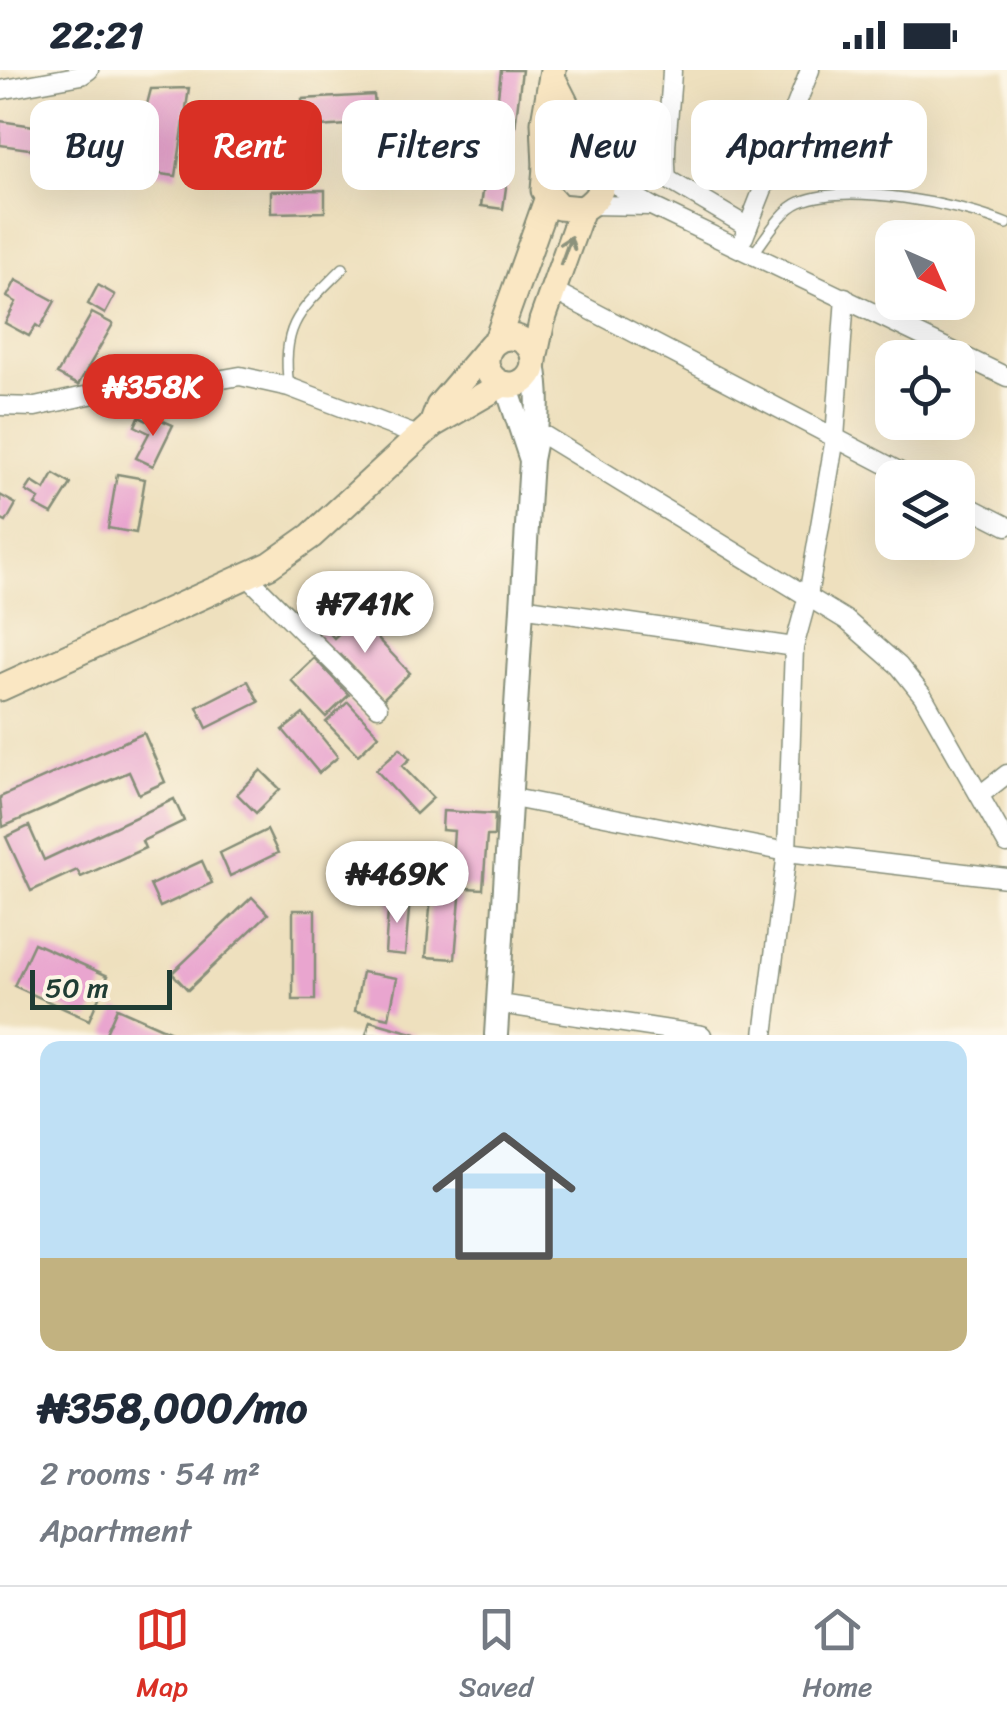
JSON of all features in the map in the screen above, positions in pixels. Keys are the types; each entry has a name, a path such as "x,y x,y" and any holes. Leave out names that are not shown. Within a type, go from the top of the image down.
{"main road":[{"path":"548,100 552,74"},
{"path":"552,74 565,100"},
{"path":"546,190 548,197 567,210 585,207 597,198 597,190"},
{"path":"504,385 492,378 486,368 486,356 548,197"},
{"path":"0,688 248,578 311,536 425,430 504,385 518,384 528,376 552,290 585,207"},
{"path":"425,430 439,406 494,343 513,337 521,339 528,344 534,362"}],"street":[{"path":"0,90 88,70"},
{"path":"672,70 666,179 748,227"},
{"path":"746,251 748,227 810,70"},
{"path":"630,190 652,206 1007,377"},
{"path":"585,207 652,206"},
{"path":"552,290 877,460"},
{"path":"764,1035 787,852 794,647 808,596 835,438 844,297"},
{"path":"496,1035 530,460 537,430 538,383 534,362"},
{"path":"0,406 35,407 94,394 110,385 200,383 228,376 290,387 425,430"},
{"path":"504,385 530,460"},
{"path":"537,430 846,620 899,666 923,696 1007,844"},
{"path":"975,510 1007,526"},
{"path":"248,578 378,706"},
{"path":"521,606 794,647"},
{"path":"980,795 1007,774"},
{"path":"513,798 787,852 1007,878"},
{"path":"500,1004 702,1035"}],"lane":[{"path":"746,251 802,201 847,195 914,197 1007,224"},
{"path":"290,387 285,357 289,333 303,308 343,268"}],"building":[{"path":"501,70 522,70 515,128 515,100 498,100"},
{"path":"189,88 187,100 179,100 176,176 159,174 159,100 148,100 151,89"},
{"path":"374,95 374,100 342,100 342,125 322,127 322,100 302,99"},
{"path":"0,121 30,125 30,149 0,145"},
{"path":"325,190 325,212 271,213 271,191"},
{"path":"483,190 506,190 503,209 481,206"},
{"path":"16,280 55,301 40,328 36,325 29,336 5,323 16,302 7,297"},
{"path":"98,285 115,295 105,314 88,304"},
{"path":"92,313 113,324 78,385 57,374"},
{"path":"139,417 154,424 157,418 173,425 153,466 136,458 149,433 135,426"},
{"path":"54,474 71,484 52,514 35,505 39,499 26,491 32,482 45,490"},
{"path":"117,474 145,479 136,533 108,528"},
{"path":"0,495 16,504 6,522 0,519"},
{"path":"357,617 410,673 383,699 341,655 335,661 313,638 324,627 334,638"},
{"path":"314,658 349,695 326,717 291,680"},
{"path":"248,681 259,702 207,728 197,707"},
{"path":"348,702 379,735 358,755 326,722"},
{"path":"303,714 338,757 319,773 283,730"},
{"path":"144,733 165,782 139,794 129,772 3,827 0,797"},
{"path":"400,748 410,759 402,766 433,798 416,814 376,770"},
{"path":"261,770 280,789 256,813 237,794"},
{"path":"174,799 184,821 142,841 145,848 81,877 77,870 31,891 6,837 29,826 44,860"},
{"path":"443,811 495,814 494,836 487,836 483,889 450,887 454,831 442,830"},
{"path":"267,830 278,853 230,876 220,853"},
{"path":"419,857 419,888 370,889 369,859"},
{"path":"202,861 212,883 160,907 150,885"},
{"path":"431,896 460,898 455,959 426,957"},
{"path":"252,897 268,914 188,990 172,973"},
{"path":"389,897 410,899 405,955 385,953"},
{"path":"293,910 315,910 315,1000 293,1000"},
{"path":"34,943 108,976 89,1020 14,986"},
{"path":"362,972 397,978 389,1018 355,1011"},
{"path":"117,1008 178,1035 110,1035 106,1033"},
{"path":"370,1021 416,1034 416,1035 366,1035"}]}
